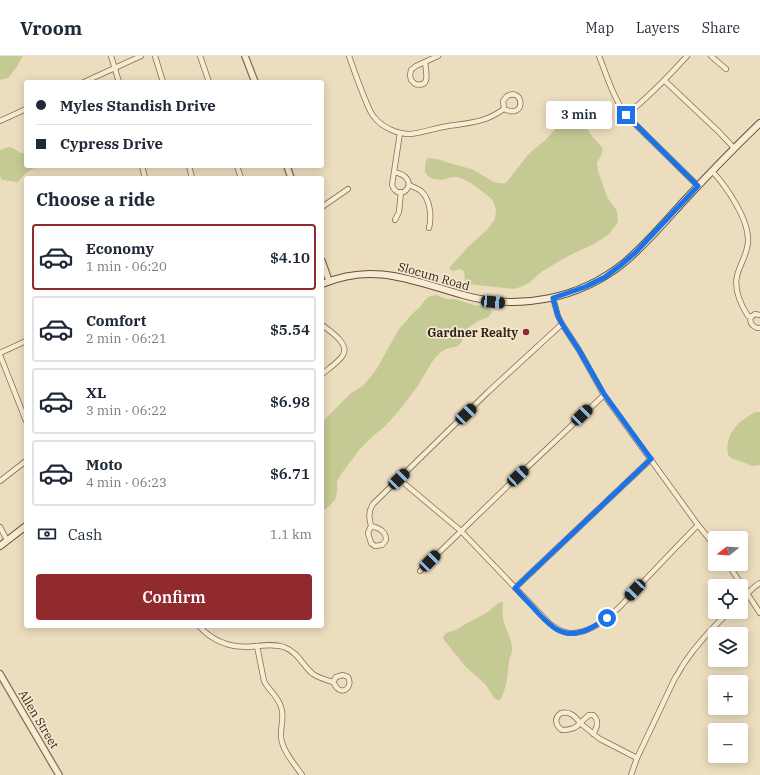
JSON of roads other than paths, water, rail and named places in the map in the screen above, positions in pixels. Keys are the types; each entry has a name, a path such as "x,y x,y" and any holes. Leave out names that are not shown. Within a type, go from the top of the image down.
{"main road":[{"name":"Slocum Road","path":"324,283 346,276 380,274 399,277 471,298 503,302 521,302 553,298 585,287 605,277 636,252 734,148 760,123"},
{"path":"0,546 24,527"}],"street":[{"path":"111,56 118,80"},
{"path":"88,80 141,56"},
{"path":"155,56 162,80"},
{"path":"200,56 208,80"},
{"path":"245,56 254,80"},
{"path":"349,56 369,110 374,118 389,129 400,133 418,133 484,120 504,109"},
{"path":"425,62 427,76 426,81 422,85 415,84 411,80 410,72 416,66 438,56"},
{"path":"599,56 614,93 626,115 698,186"},
{"path":"626,115 665,81 687,56"},
{"path":"711,56 726,70"},
{"path":"665,81 734,148"},
{"path":"0,121 24,110"},
{"path":"400,133 392,187 396,191 401,192 407,190 409,185"},
{"path":"712,171 734,202 746,225 748,245 737,276 737,286 743,309 748,316 751,317"},
{"path":"394,172 400,173 404,176 409,185 420,190 426,199 431,214 429,228"},
{"path":"324,206 348,189"},
{"path":"395,220 399,212 401,192"},
{"path":"324,267 329,281"},
{"path":"553,298 562,324 579,350 604,394 708,537"},
{"path":"751,317 754,314 760,315"},
{"path":"751,317 753,326 760,328"},
{"path":"371,526 381,530 384,534 386,540 382,545 375,546 371,543 368,533 371,526 369,516 370,510 373,504 488,392 562,324"},
{"path":"324,326 343,344 345,351 341,358 324,372"},
{"path":"24,342 0,354 24,416"},
{"path":"420,571 604,394"},
{"path":"515,588 651,459"},
{"path":"0,481 24,463"},
{"path":"399,479 461,531 549,623 557,630 564,632 571,633 588,630 607,618 698,525"},
{"path":"0,527 7,540"},
{"path":"760,583 752,588 748,594 760,613"},
{"path":"631,775 637,758 675,678 706,635 722,619"},
{"path":"201,628 210,636 228,645 240,647 271,645 284,647 298,656 315,675 333,682"},
{"path":"256,646 266,686 282,707 282,742 287,754 302,775"},
{"name":"Allen Street","path":"0,675 59,775"},
{"path":"593,734 598,723 593,715 589,715 580,723 578,726 569,730 562,730 558,726 556,719 563,712 575,716 580,723 593,734 637,758"}],"place":[{"name":"Gardner Realty","path":"526,332"}]}
